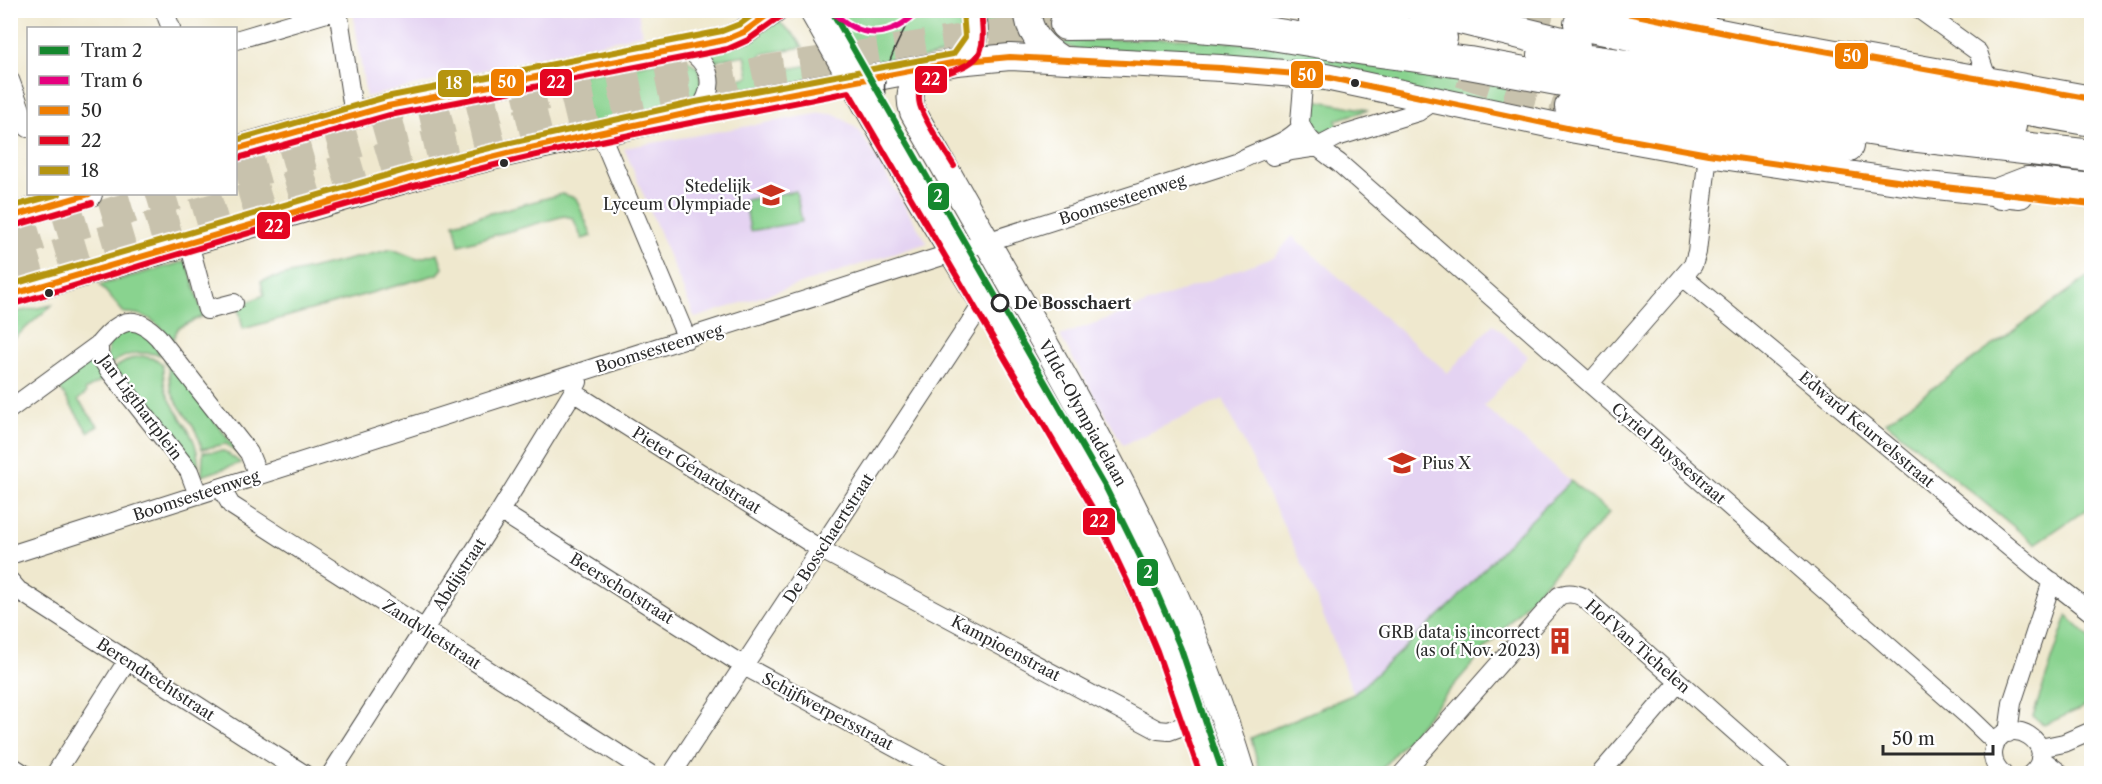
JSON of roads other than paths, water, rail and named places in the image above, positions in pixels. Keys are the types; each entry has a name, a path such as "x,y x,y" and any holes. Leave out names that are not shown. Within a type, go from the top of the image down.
{"highway":[{"path":"1228,10 1385,28 1562,59 1643,68 1733,85 2091,137"},
{"path":"1423,10 1562,42 1643,68"},
{"path":"1066,24 1165,23 1254,31 1469,63 1901,134 2091,156"},
{"path":"1580,24 1896,86 2091,120"},
{"path":"1571,107 1900,153 2091,172"},
{"path":"2001,193 2028,183 2091,189"}],"main road":[{"path":"237,149 388,106 724,40 744,32 775,10"},
{"name":"VIIde-Olympiadelaan","path":"812,10 952,253 1072,454 1110,525 1144,598 1194,722 1210,774"},
{"path":"957,62 969,52 973,44 975,35 972,10"},
{"path":"1028,10 1029,25 1037,39 1047,50 1061,59"},
{"path":"1610,10 1751,38 2091,99"},
{"path":"10,295 432,172 698,111 957,62 999,57 1304,74 1437,99 1576,130 1707,154 1881,179 2091,204"},
{"name":"VIIde-Olympiadelaan","path":"925,69 917,76 910,92 910,105 913,112 1102,444 1170,580 1203,662 1242,774"},
{"path":"10,217 56,199 82,195"}],"street":[{"path":"164,10 171,27"},
{"path":"237,40 338,10 354,116"},
{"path":"1920,10 1978,52 1988,81"},
{"path":"685,48 701,60 709,77 707,95 698,111"},
{"path":"1301,127 1304,74"},
{"path":"10,80 27,125"},
{"path":"1239,161 1249,162 1291,151 1318,147 1338,137 1418,112 1437,99"},
{"name":"Boomsesteenweg","path":"10,555 1239,161 1250,154 1288,140 1301,127"},
{"name":"Cyriel Buyssestraat","path":"1301,127 1318,147 1590,383 1999,744"},
{"path":"600,132 687,339"},
{"path":"1590,383 1693,265 1697,252 1707,154"},
{"path":"189,243 207,310 234,303"},
{"name":"Edward Keurvelsstraat","path":"1683,277 2091,613"},
{"name":"De Bosschaertstraat","path":"672,774 983,303"},
{"name":"Jan Ligthartplein","path":"198,495 189,471 99,355 99,344 119,326 130,321 140,322 150,328 170,351 249,453 258,475"},
{"path":"10,409 99,344"},
{"name":"Abdijstraat","path":"331,774 500,511 573,392 582,372"},
{"name":"Pieter Génardstraat","path":"573,392 820,549"},
{"name":"Zandvlietstraat","path":"221,488 231,505 650,774"},
{"name":"Beerschotstraat","path":"500,511 744,666"},
{"name":"Kampioenstraat","path":"820,549 1158,730 1169,731 1194,722"},
{"name":"Berendrechtstraat","path":"10,581 18,590 304,774"},
{"path":"1983,774 1999,744 2052,581"},
{"name":"Hof Van Tichelen","path":"1402,774 1564,593 1583,597 1784,774"},
{"path":"55,774 128,661"},
{"name":"Schijfwerpersstraat","path":"744,666 944,774"},
{"path":"1600,774 1679,682"},
{"path":"2002,774 1997,768 1999,744 2015,731 2026,733 2036,740 2037,760"},
{"path":"2037,760 2064,743 2091,731"},
{"path":"2037,760 2061,774"},
{"path":"10,765 24,774"}],"tunnel":[{"path":"1522,10 1580,24"},
{"path":"10,270 406,152 577,111 767,71 1066,24"},
{"path":"237,176 398,130 572,88 699,63"},
{"path":"1461,71 1571,107"},
{"path":"10,244 173,195"}],"tram line":[{"name":"2","path":"831,10 1106,488 1151,579 1181,649 1223,774"},
{"name":"6","path":"831,10 853,27 875,32 898,27 919,10"},
{"path":"890,113 884,87 886,73 895,47 914,10"}],"place":[{"name":"Stedelijk Lyceum Olympiade","path":"771,195"},
{"name":"De Bosschaert","path":"1000,303"},
{"name":"Pius X","path":"1402,463"},
{"name":"GRB data is incorrect (as of Nov. 2023)","path":"1560,641"}]}
